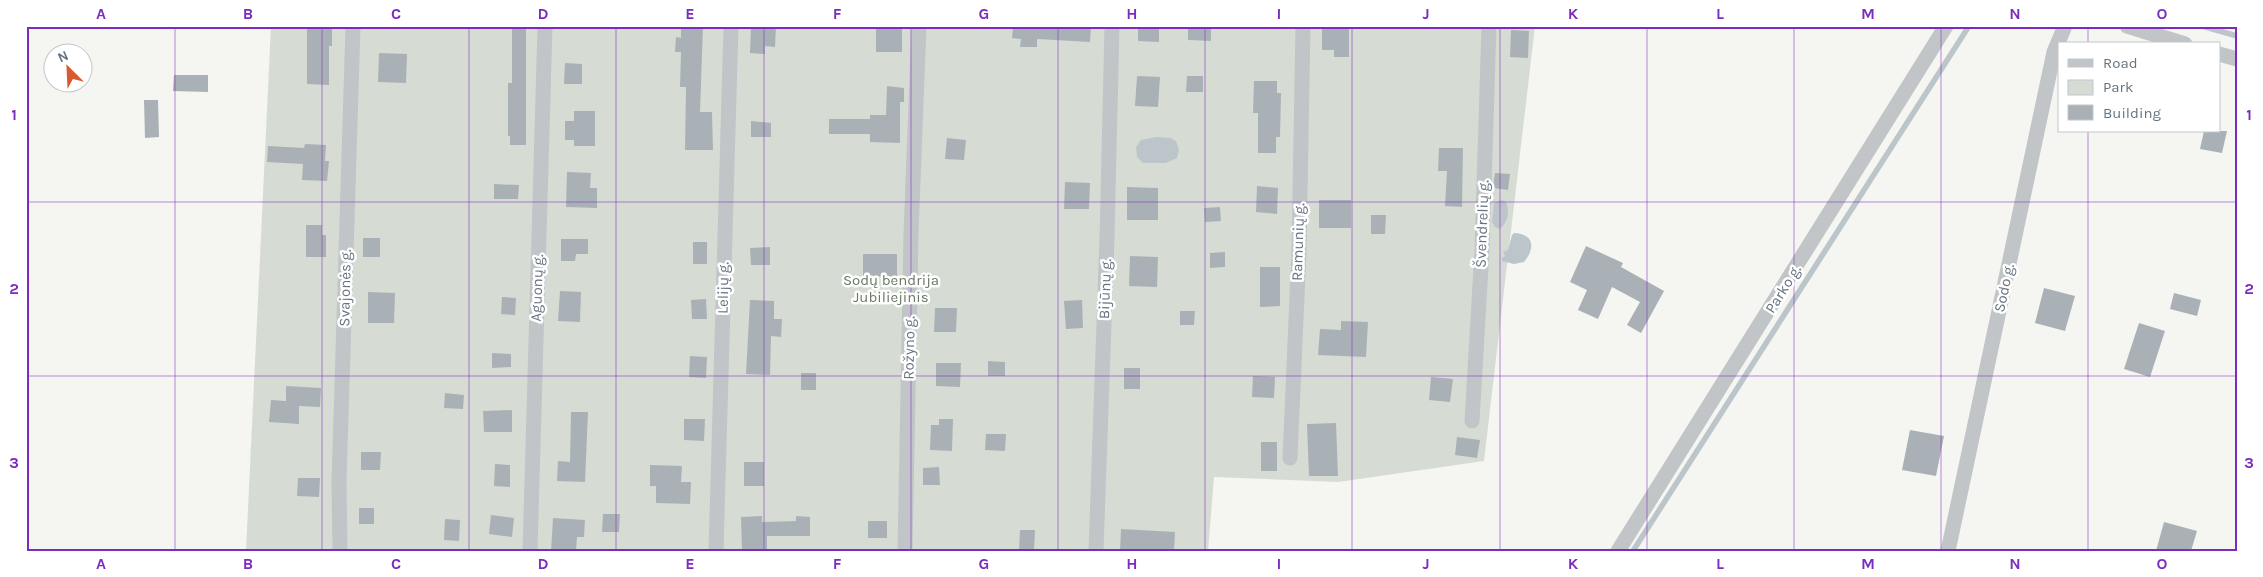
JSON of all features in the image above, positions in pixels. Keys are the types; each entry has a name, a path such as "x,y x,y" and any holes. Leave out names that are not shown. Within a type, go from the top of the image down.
{"street":[{"name":"Svajonės g.","path":"340,551 339,482 353,26"},
{"name":"Aguonų g.","path":"530,551 545,26"},
{"name":"Lelijų g.","path":"716,551 731,26"},
{"name":"Rožyno g.","path":"905,551 911,234 919,26"},
{"name":"Bijūnų g.","path":"1096,551 1107,248 1112,26"},
{"name":"Ramunių g.","path":"1290,458 1299,250 1303,26"},
{"name":"Švendrelių g.","path":"1472,421 1482,250 1490,26"},
{"name":"Parko g.","path":"1618,551 1946,26"},
{"name":"Sodo g.","path":"2058,42 2065,26"},
{"path":"2127,26 2179,42"},
{"name":"Sodo g.","path":"1948,551 2054,52 2058,43"},
{"path":"2220,54 2237,59"}],"green space":[{"name":"Sodų bendrija Jubiliejinis","path":"271,26 1535,26 1484,461 1338,482 1214,477 1208,551 246,551"}],"shaded area":[{"path":"1156,137 1170,138 1176,141 1179,150 1177,158 1166,163 1143,163 1137,157 1136,147 1141,140"},
{"path":"1502,200 1506,202 1508,213 1505,223 1500,229 1495,227 1492,222 1494,203"},
{"path":"1514,233 1526,236 1531,243 1531,247 1528,257 1524,262 1514,264 1502,261 1502,258 1505,256 1503,252 1508,250"}],"building":[{"path":"307,26 332,26 332,46 329,46 329,85 307,84"},
{"path":"512,26 526,26 526,145 510,145 510,136 508,136 508,83 512,83"},
{"path":"681,26 703,26 700,112 712,112 713,150 685,150 686,87 680,87 681,52 675,52 676,37 681,38"},
{"path":"751,26 776,26 775,47 765,46 765,54 750,53"},
{"path":"876,26 902,27 902,52 876,52"},
{"path":"1013,26 1091,26 1090,42 1037,39 1037,47 1020,47 1021,39 1012,38"},
{"path":"1138,26 1159,26 1159,42 1138,41"},
{"path":"1188,26 1211,27 1211,41 1188,40"},
{"path":"1322,26 1349,26 1349,57 1334,57 1334,50 1322,50"},
{"path":"1511,30 1529,31 1528,58 1510,57"},
{"path":"379,53 407,54 406,83 378,82"},
{"path":"565,63 582,64 582,84 564,84"},
{"path":"174,75 208,75 208,92 173,91"},
{"path":"1137,76 1160,77 1158,107 1135,106"},
{"path":"1187,76 1203,76 1203,92 1186,92"},
{"path":"1254,81 1277,81 1277,93 1281,93 1280,137 1276,137 1276,153 1258,153 1258,113 1253,113"},
{"path":"887,86 904,88 904,102 900,102 900,143 870,142 870,134 829,134 829,119 870,119 870,115 886,115"},
{"path":"144,100 158,100 159,137 145,138"},
{"path":"574,111 595,111 595,146 574,146 574,140 565,140 565,121 574,121"},
{"path":"751,121 771,123 771,137 751,137"},
{"path":"2227,131 2222,153 2200,149 2204,132"},
{"path":"947,138 966,140 964,160 945,159"},
{"path":"305,144 326,145 325,161 329,161 327,181 302,180 303,164 267,162 268,146 304,148"},
{"path":"1439,148 1463,148 1462,207 1445,206 1447,171 1438,171"},
{"path":"567,172 591,173 590,188 597,188 597,208 566,207"},
{"path":"1495,173 1510,174 1508,190 1493,188"},
{"path":"1065,182 1090,183 1089,209 1064,209"},
{"path":"494,184 519,185 518,199 494,199"},
{"path":"1257,186 1278,188 1277,214 1256,212"},
{"path":"1127,187 1158,188 1158,220 1127,220"},
{"path":"1319,200 1351,200 1351,228 1319,228"},
{"path":"1220,207 1221,221 1205,222 1204,208"},
{"path":"1371,215 1386,215 1385,234 1371,234"},
{"path":"306,225 322,225 322,235 326,235 326,257 306,257"},
{"path":"363,238 380,238 380,257 363,257"},
{"path":"561,239 588,239 588,254 576,254 575,261 561,261"},
{"path":"693,242 707,242 707,264 693,264"},
{"path":"1586,246 1623,263 1621,267 1664,291 1641,333 1627,325 1640,302 1612,287 1598,319 1578,310 1587,290 1570,282"},
{"path":"770,247 770,265 751,265 750,248"},
{"path":"1225,252 1225,267 1210,268 1210,253"},
{"path":"863,254 897,254 897,277 863,276"},
{"path":"1130,256 1158,257 1157,287 1129,286"},
{"path":"1260,267 1280,267 1280,306 1260,307"},
{"path":"2044,288 2075,296 2065,331 2035,323"},
{"path":"560,291 581,292 580,322 558,321"},
{"path":"368,292 395,293 394,323 368,323"},
{"path":"2174,293 2201,300 2197,316 2170,309"},
{"path":"502,297 516,298 515,315 501,314"},
{"path":"706,299 707,319 692,319 691,300"},
{"path":"750,300 774,301 774,319 782,319 781,337 771,336 770,375 746,374"},
{"path":"1082,300 1083,328 1066,329 1064,301"},
{"path":"935,308 957,308 956,332 934,332"},
{"path":"1180,311 1195,311 1194,325 1180,325"},
{"path":"1341,321 1368,322 1366,357 1318,355 1320,329 1341,330"},
{"path":"2139,323 2165,331 2150,377 2124,369"},
{"path":"492,353 511,354 511,367 492,368"},
{"path":"690,356 707,357 706,378 689,377"},
{"path":"988,361 1005,362 1005,376 988,376"},
{"path":"936,363 961,363 960,387 936,386"},
{"path":"1124,368 1140,368 1140,389 1124,389"},
{"path":"801,373 816,373 816,390 801,390"},
{"path":"1253,376 1275,377 1274,398 1252,397"},
{"path":"1431,377 1453,379 1450,402 1429,400"},
{"path":"286,386 321,388 320,407 299,406 299,424 269,422 271,400 286,401"},
{"path":"445,393 464,395 463,409 444,408"},
{"path":"512,410 512,432 484,432 483,411"},
{"path":"571,412 588,412 585,482 557,481 558,461 570,462"},
{"path":"684,419 705,419 704,441 684,440"},
{"path":"939,419 953,419 952,451 930,450 931,425 939,425"},
{"path":"1336,423 1338,476 1309,476 1307,424"},
{"path":"1910,430 1944,436 1936,476 1902,470"},
{"path":"986,434 1006,434 1005,451 985,450"},
{"path":"1457,437 1480,440 1477,458 1455,455"},
{"path":"1261,442 1277,442 1277,471 1261,471"},
{"path":"361,452 381,452 380,470 361,470"},
{"path":"744,462 764,462 764,486 744,486"},
{"path":"495,464 510,465 510,487 494,486"},
{"path":"650,465 682,466 681,482 691,482 690,504 656,503 656,486 650,486"},
{"path":"939,467 940,485 923,485 923,468"},
{"path":"298,478 320,478 319,497 297,496"},
{"path":"359,508 374,508 374,524 359,524"},
{"path":"603,514 620,514 619,532 602,532"},
{"path":"491,515 514,518 512,537 489,534"},
{"path":"762,516 762,522 796,521 796,516 810,517 810,536 767,536 767,549 742,550 741,517"},
{"path":"553,518 585,520 584,537 577,537 576,551 551,551"},
{"path":"445,519 460,520 459,541 444,540"},
{"path":"868,521 887,521 887,538 868,538"},
{"path":"2164,522 2197,531 2191,551 2156,551"},
{"path":"1121,529 1175,532 1174,551 1120,551"},
{"path":"1020,530 1035,530 1034,551 1019,551"}],"waterway":[{"path":"1633,551 1969,26"},
{"path":"2202,26 2237,36"}]}
